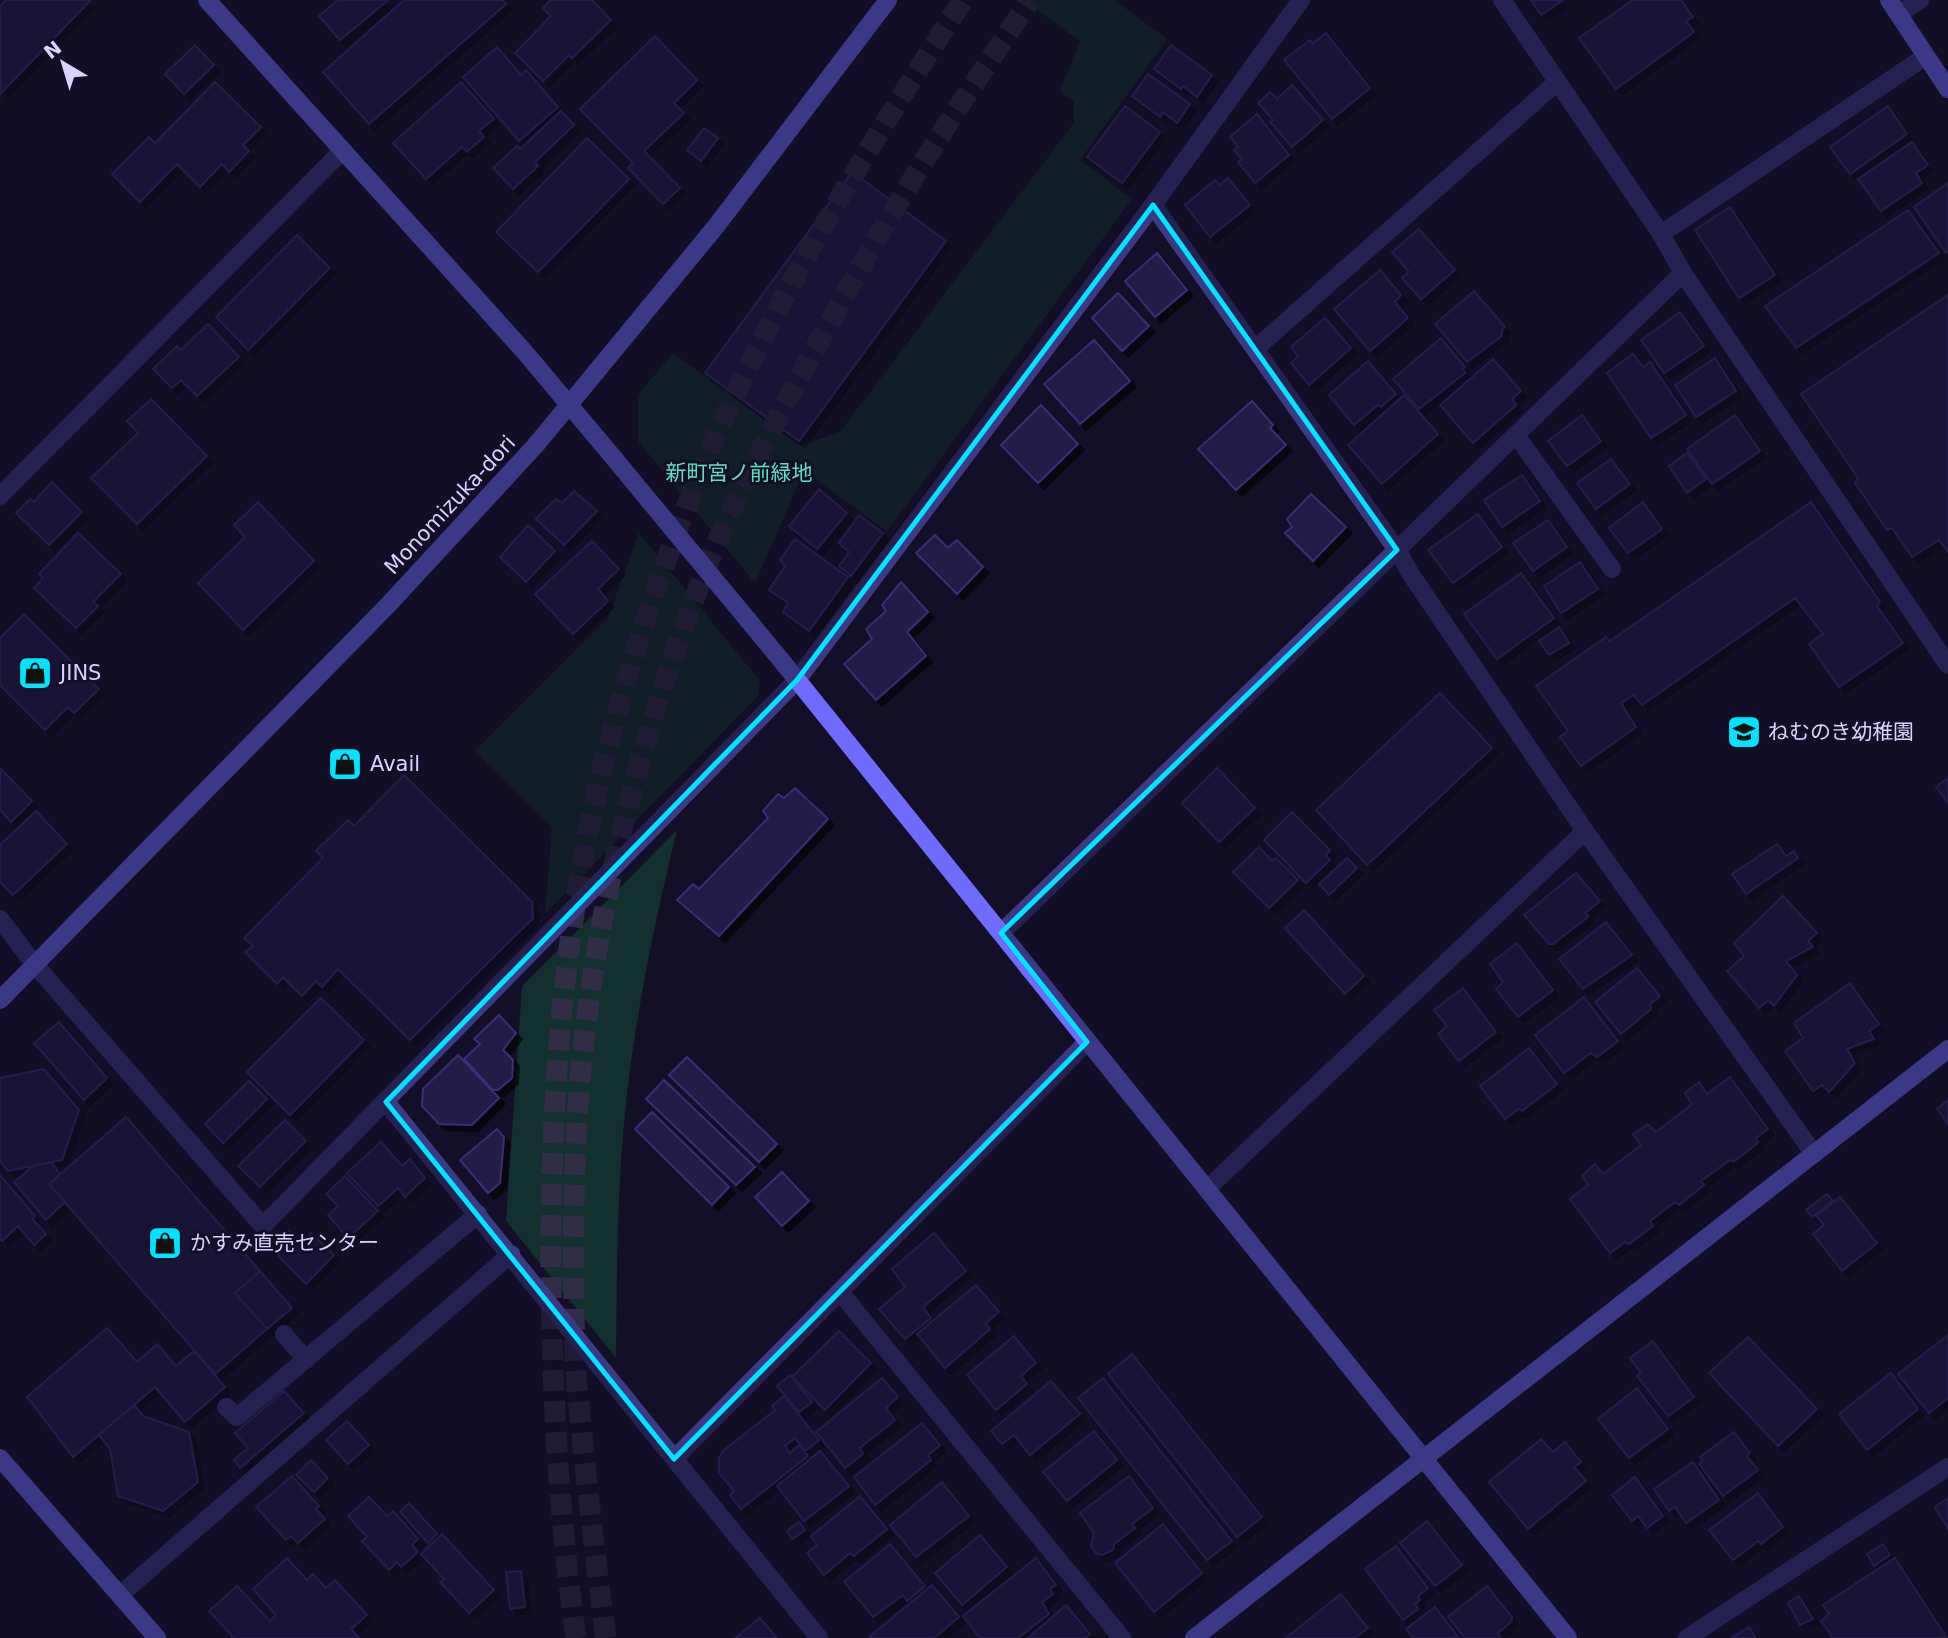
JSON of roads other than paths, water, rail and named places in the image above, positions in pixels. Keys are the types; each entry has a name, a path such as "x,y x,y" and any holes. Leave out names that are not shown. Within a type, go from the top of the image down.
{"street":[{"path":"207,0 570,405 797,680 1568,1638"},
{"name":"Monomizuka-dori","path":"0,1000 389,604 535,446 717,225 888,0"},
{"path":"0,919 35,965 263,1226 797,680 826,645 1153,205 1301,0"},
{"path":"1502,0 1948,665"},
{"path":"1920,0 1894,7 1948,89"},
{"path":"1661,234 1926,56"},
{"path":"1255,349 1557,82"},
{"path":"0,496 343,150"},
{"path":"1153,205 1397,550 1585,831 1814,1154"},
{"path":"1001,933 1683,273"},
{"path":"1517,435 1612,569"},
{"path":"1207,1189 1585,831"},
{"path":"674,1459 1087,1042"},
{"path":"1194,1638 1948,1049"},
{"path":"386,1102 819,1638"},
{"path":"226,1407 237,1417 478,1214"},
{"path":"120,1595 511,1254"},
{"path":"840,1292 1122,1638"},
{"path":"284,1334 306,1360"},
{"path":"0,1458 157,1638"},
{"path":"1687,1638 1948,1468"}],"tunnel":[{"path":"576,1638 565,1548 555,1411 551,1275 552,1157 559,1040 572,924 601,773 631,666 666,561 707,457 738,389 771,322 844,191 963,0"},
{"path":"606,1638 576,1370 574,1180 579,1090 589,1001 598,943 622,830 671,663 712,554 746,479 810,358 891,215 1030,0"}],"place":[{"name":"JINS","path":"35,673"},
{"name":"ねむのき幼稚園","path":"1744,732"},
{"name":"Avail","path":"345,764"},
{"name":"かすみ直売センター","path":"165,1243"}],"park label":[{"name":"新町宮ノ前緑地","path":"739,473"}]}
